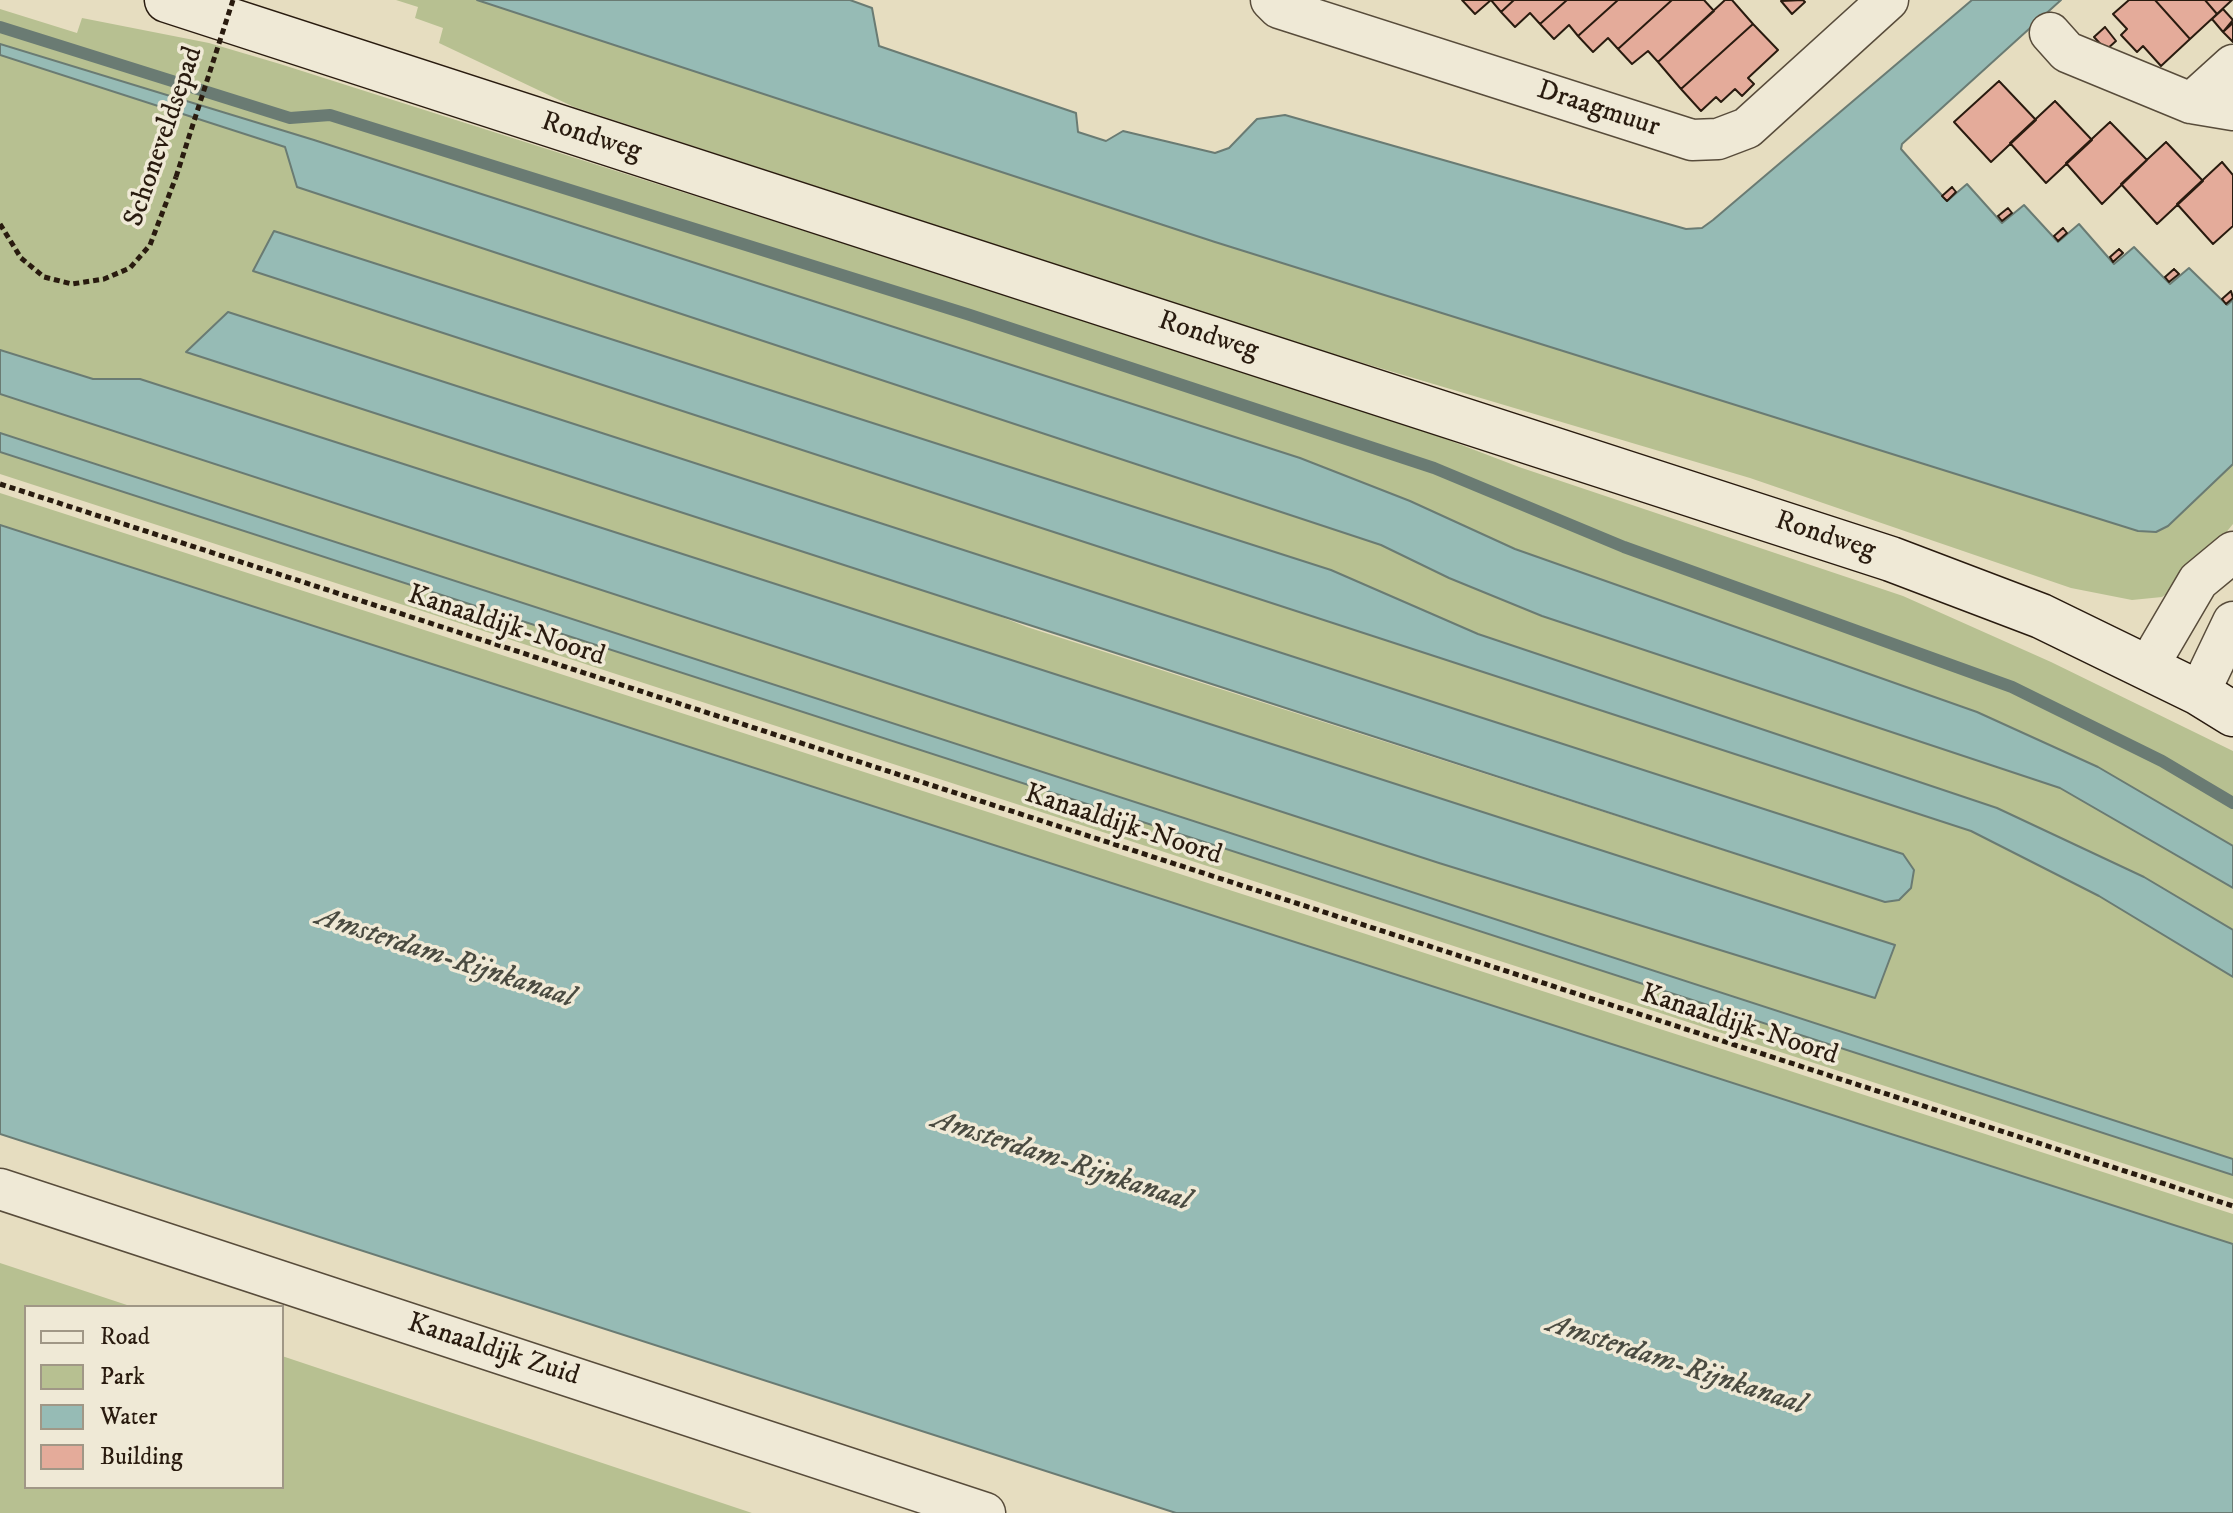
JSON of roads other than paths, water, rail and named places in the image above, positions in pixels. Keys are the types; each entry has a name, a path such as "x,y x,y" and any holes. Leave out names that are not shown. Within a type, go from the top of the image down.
{"main road":[{"name":"Rondweg","path":"167,0 1891,559 2041,616 2216,703"}],"street":[{"name":"Draagmuur","path":"1271,0 1279,8 1692,140 1718,139 1747,128 1888,0"},
{"path":"2050,33 2067,52 2191,103 2233,110"},
{"path":"2191,103 2233,65"},
{"path":"2147,668 2198,581 2233,552"},
{"path":"2216,703 2233,622"},
{"name":"Kanaaldijk Zuid","path":"0,1189 985,1513"}],"water":[{"path":"477,0 850,0 872,8 879,46 1076,113 1078,132 1106,141 1123,131 1215,153 1229,148 1257,119 1285,115 1686,229 1702,228 1713,220 1972,0 2061,0 1902,144 1901,149 1947,201 1967,184 2002,223 2024,205 2058,242 2079,224 2114,264 2134,247 2170,284 2189,268 2227,305 2233,300 2233,464 2168,526 2156,532 2138,531 1215,242"},
{"path":"0,44 314,140 1300,458 1410,501 1515,549 1977,712 2098,767 2233,846 2233,888 2060,788 1542,616 1449,578 1381,545 297,187 285,147 0,55"},
{"path":"274,231 1331,570 1478,634 1997,808 2144,877 2233,930 2233,977 2099,896 1971,831 253,271"},
{"path":"228,312 1903,854 1914,870 1911,888 1899,900 1885,902 186,352"},
{"path":"0,350 93,379 140,379 1895,945 1875,998 1439,863 0,394"},
{"path":"0,433 2233,1159 2233,1175 0,452"},
{"name":"Amsterdam-Rijnkanaal","path":"0,525 2233,1244 2233,1513 1176,1513 0,1134"}],"waterway":[{"path":"0,27 290,118 330,115 970,315 1434,468 1624,547 2012,687 2162,761 2233,803"}]}
